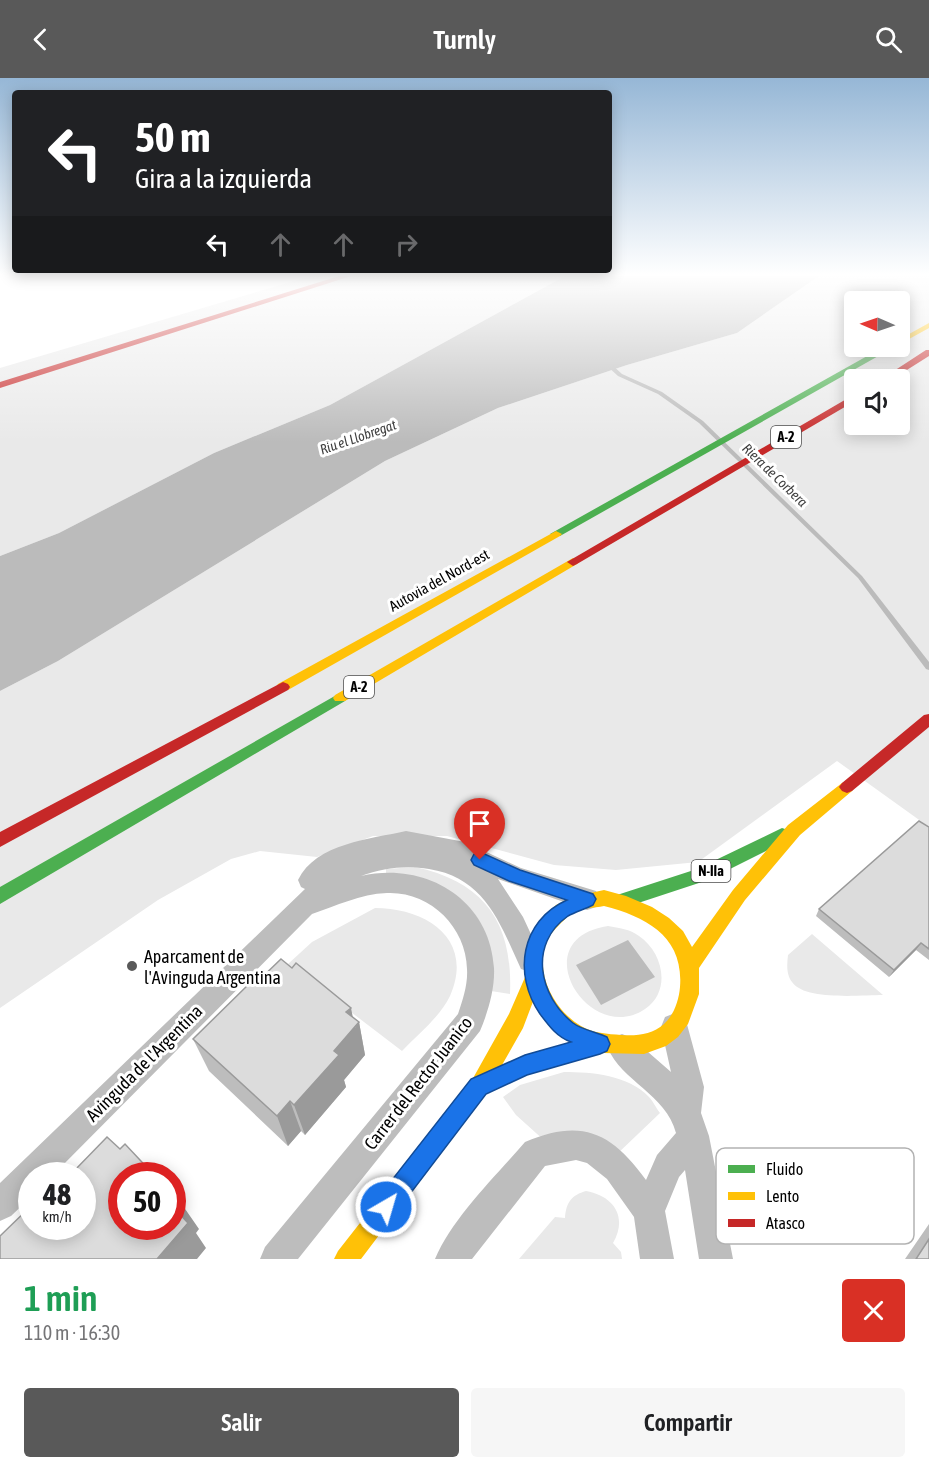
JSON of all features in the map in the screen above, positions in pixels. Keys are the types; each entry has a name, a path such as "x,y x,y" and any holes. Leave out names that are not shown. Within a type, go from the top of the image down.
{"main road":[{"path":"0,376 145,331"},
{"path":"0,386 174,331"},
{"path":"902,369 929,352"},
{"name":"Autovia del Nord-est","path":"0,840 162,754 873,357"},
{"name":"A-2","path":"0,896 844,403"},
{"name":"N-IIa","path":"691,964 739,895 794,830 929,719"},
{"name":"N-IIa","path":"533,972 535,946 551,919 561,911 587,899 623,900 702,875 794,830"},
{"name":"N-IIa","path":"623,900 652,915 670,929 685,949 691,964"},
{"path":"479,1087 525,1065 610,1045 650,1043 675,1027 685,1007 691,987 691,964"},
{"path":"533,972 538,995 555,1019 568,1031 610,1045"},
{"path":"346,1259 479,1087 516,1021 533,972"}],"street":[{"path":"312,901 307,883 331,862 354,852 406,841 433,844 465,852 515,876 587,899"},
{"name":"Avinguda de l'Argentina","path":"0,1205 312,901 334,876 358,865 382,858 405,855 439,860 473,872 495,895 518,930 533,972"},
{"name":"Carrer del Rector Juanico","path":"277,1259 470,1021 480,986 480,962 471,933 459,911 440,896 418,884 389,882 362,886 312,901"},
{"path":"675,1027 689,1087 690,1125 716,1259"},
{"path":"610,1045 663,1085 690,1125"},
{"path":"649,1210 668,1166 690,1125"},
{"path":"452,1259 468,1235 536,1153 576,1145 595,1150 618,1168 649,1210 657,1259"}],"shaded area":[{"path":"125,331 465,331 330,405 214,453 59,533 0,556 0,368"},
{"path":"740,331 844,331 844,357 910,357 910,331 929,331 929,827 837,761 698,862 616,870 554,865 447,836 373,836 317,857 260,851 231,859 158,900 0,1008 0,691 58,661 385,461 498,408 627,365"},
{"path":"415,867 460,883 477,895 490,910 500,927 506,946 510,969 510,994 491,991 492,966 489,943 481,923 468,906 453,893 433,883 411,876 386,873 386,869"},
{"path":"375,908 394,909 428,921 451,943 456,958 456,976 446,1004 402,1051 288,964 312,942"},
{"path":"608,926 624,929 639,936 654,952 661,972 659,992 653,1001 645,1009 624,1017 604,1014 586,1003 573,987 567,968 570,950 583,935"},
{"path":"812,934 883,995 834,996 809,992 792,982 787,965 788,955"},
{"path":"564,1072 598,1074 620,1079 649,1097 660,1113 615,1156 546,1142 516,1115 503,1097 520,1085"},
{"path":"586,1191 604,1198 616,1209 619,1225 613,1243 621,1252 622,1259 519,1259 555,1217 565,1218 568,1203 573,1197"}],"water":[{"name":"Riu el Llobregat","path":"465,331 740,331 627,365 498,408 385,461 58,661 0,691 0,556 59,533 214,453 330,405"},
{"path":"628,940 655,977 601,1005 576,965"}],"building":[{"path":"919,821 929,827 929,949 921,943 894,970 819,909"},
{"path":"281,959 292,968 296,963 351,1008 346,1012 359,1022 334,1051 339,1055 294,1105 290,1101 277,1116 193,1039 252,981 255,984"},
{"path":"107,1137 120,1149 125,1144 142,1162 108,1162 108,1240 173,1240 157,1259 0,1259 0,1236 18,1219 18,1240 96,1240 96,1162 83,1162"},
{"path":"929,1239 929,1259 916,1259"}],"waterway":[{"name":"Riera de Corbera","path":"608,364 620,375 660,393 701,422 860,577 929,667"}],"traffic: fast":[{"path":"556,534 872,357"},
{"path":"0,896 340,698"},
{"path":"623,900 702,875 782,835"}],"traffic: slow":[{"path":"910,336 919,331"},
{"path":"283,687 556,534"},
{"path":"340,698 573,562"},
{"path":"691,964 739,895 794,830 847,787"},
{"path":"604,898 646,912 663,923 677,937 686,954 690,973 689,994 681,1017 671,1030 651,1042 620,1045 596,1041 574,1033 556,1017 546,1004 539,989 534,959 536,944 543,930 568,906 604,898"},
{"path":"346,1259 479,1087 516,1021 533,980"},
{"path":"479,1087 525,1065 600,1044"}],"traffic: jam":[{"path":"0,385 172,331"},
{"path":"902,369 929,352"},
{"path":"573,562 844,403"},
{"path":"0,840 283,687"},
{"path":"847,787 929,719"}],"place":[{"name":"Aparcament de l'Avinguda Argentina","path":"132,966"}],"route":[{"path":"386,1207 479,1087 525,1065 600,1044 568,1031 555,1019 538,995 533,980 532,965 535,946 544,929 561,911 587,899 539,885 480,860"}]}
